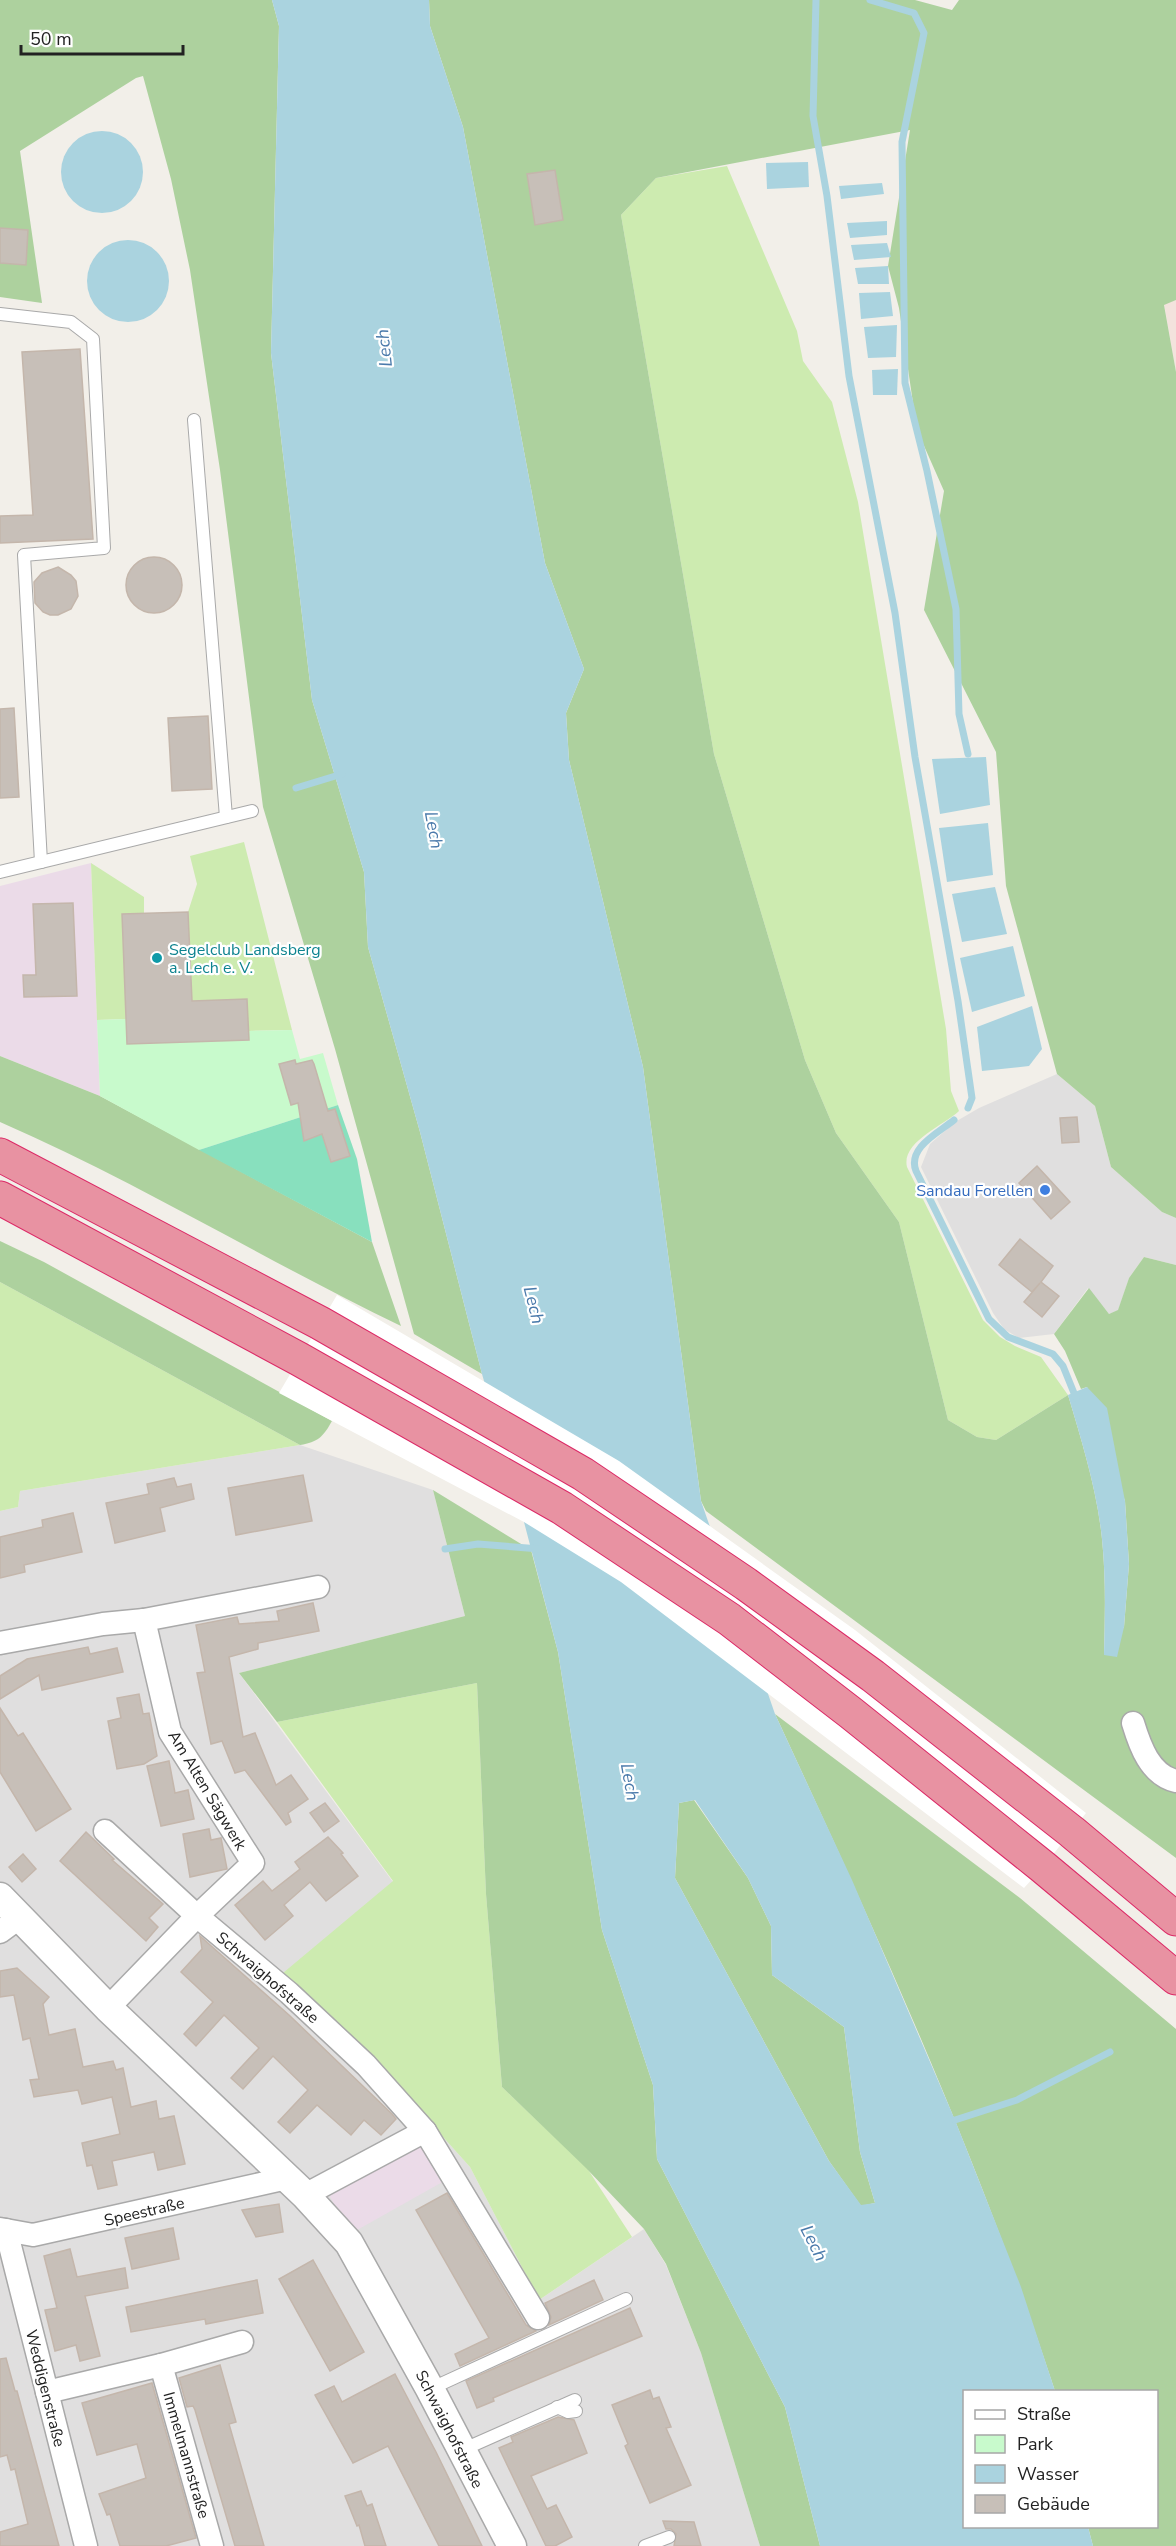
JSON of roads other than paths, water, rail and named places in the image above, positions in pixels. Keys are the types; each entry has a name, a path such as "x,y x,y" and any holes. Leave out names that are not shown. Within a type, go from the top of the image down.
{"highway":[{"path":"0,1155 320,1323 583,1474 746,1584 873,1676 1072,1832 1176,1919"},
{"path":"0,1198 299,1359 562,1508 729,1619 851,1713 1176,1978"}],"street":[{"path":"0,1643 103,1624 144,1620 318,1587"},
{"name":"Am Alten Sägwerk","path":"108,2008 197,1916 253,1863 170,1732 144,1620"},
{"path":"1133,1723 1140,1746 1152,1766 1167,1779 1176,1781"},
{"name":"Schwaighofstraße","path":"105,1831 197,1916 289,1993 357,2057 425,2131 538,2318"},
{"name":"Schwaighofstraße","path":"0,1897 10,1925 108,2008 296,2187 349,2243 430,2389 512,2546"},
{"path":"296,2187 425,2131"},
{"name":"Speestraße","path":"3,2230 33,2235 296,2187"},
{"name":"Weddigenstraße","path":"3,2230 87,2546"},
{"path":"47,2392 161,2365 242,2342"},
{"name":"Immelmannstraße","path":"161,2365 212,2546"}],"lane":[{"path":"0,314 71,322 93,339 104,548 24,555 41,862"},
{"path":"194,420 226,817"},
{"path":"0,872 252,811"},
{"path":"430,2389 626,2298"},
{"path":"461,2450 557,2407 576,2405"},
{"path":"645,2546 669,2537"}],"water":[{"name":"Lech","path":"272,0 429,0 430,26 463,127 545,563 584,669 566,713 569,760 643,1067 701,1501 775,1714 852,1880 955,2120 1021,2287 1055,2390 963,2390 963,2528 1088,2528 1093,2546 820,2546 785,2407 657,2159 653,2085 602,1930 558,1652 482,1374 420,1132 368,947 364,872 312,700 271,353 279,26","holes":["695,1800 748,1878 771,1926 772,1975 844,2027 860,2152 875,2203 861,2205 829,2161 675,1878 679,1803"]},
{"path":"102,131 118,134 131,143 140,156 143,172 140,188 131,201 118,210 102,213 86,210 73,201 64,188 61,172 64,156 73,143 86,134"},
{"path":"808,162 809,187 767,189 766,163"},
{"path":"882,183 884,194 841,199 839,186"},
{"path":"887,221 887,235 850,238 847,223"},
{"path":"128,240 144,243 157,252 166,265 169,281 166,297 157,310 144,319 128,322 112,319 99,310 90,297 87,281 90,265 99,252 112,243"},
{"path":"887,243 891,257 854,260 851,245"},
{"path":"888,266 889,284 858,284 855,268"},
{"path":"890,292 893,316 861,319 859,293"},
{"path":"897,325 896,357 868,358 864,327"},
{"path":"898,369 897,395 873,395 872,370"},
{"path":"986,757 990,805 940,814 932,759"},
{"path":"988,823 993,875 947,882 939,828"},
{"path":"995,887 1007,934 962,942 952,894"},
{"path":"1013,946 1025,996 972,1012 960,958"},
{"path":"1032,1006 1042,1049 1029,1066 982,1071 977,1027"},
{"path":"1087,1387 1107,1408 1125,1501 1129,1564 1124,1627 1117,1657 1104,1655 1105,1583 1100,1521 1088,1466 1068,1395"}],"waterway":[{"path":"816,0 813,116 827,196 849,376 895,613 915,757 958,1001 972,1098 968,1108"},
{"path":"870,0 914,13 924,33 902,142 905,383 927,471 956,609 959,714 968,754"},
{"path":"296,788 342,774"},
{"path":"954,1120 920,1148 914,1163 916,1171 989,1319 1008,1337 1053,1354 1063,1366 1076,1398"},
{"path":"445,1549 478,1544 540,1549"},
{"path":"955,2120 1017,2100 1110,2052"}],"place":[{"name":"Segelclub Landsberg a. Lech e. V.","path":"157,958"},
{"name":"Sandau Forellen","path":"1045,1190"}]}
